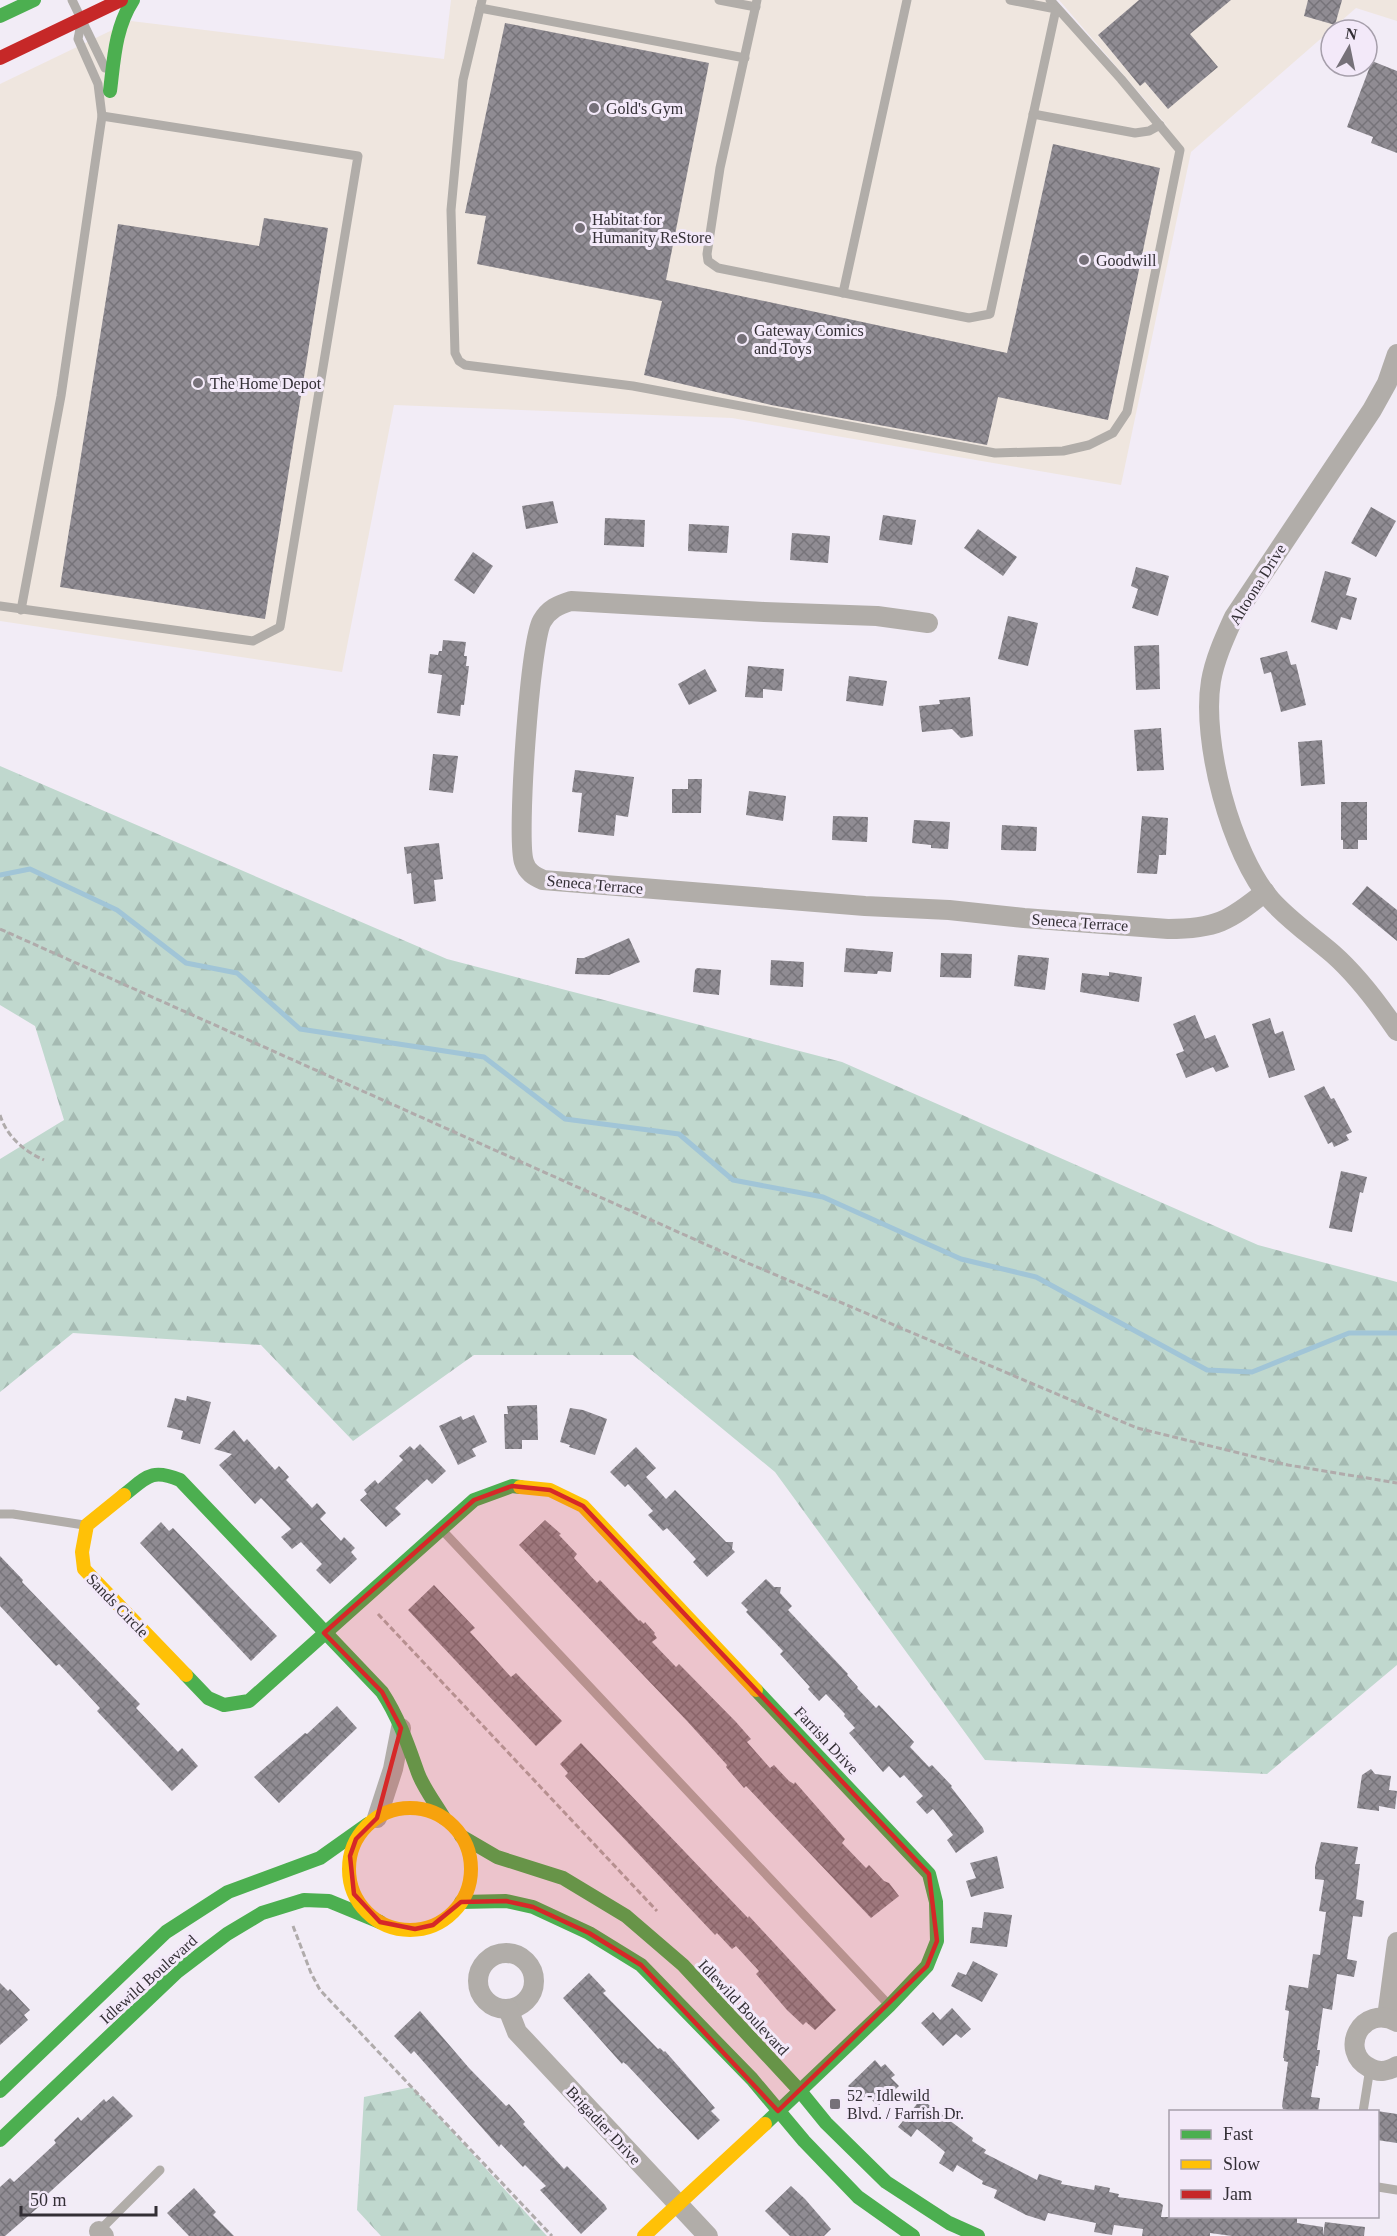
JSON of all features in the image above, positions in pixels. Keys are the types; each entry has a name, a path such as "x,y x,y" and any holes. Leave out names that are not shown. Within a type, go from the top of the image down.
{"street":[{"path":"0,16 34,0"},
{"path":"0,58 121,0"},
{"path":"110,91 121,23 127,7 133,0"},
{"name":"Altoona Drive","path":"1397,354 1387,383 1372,410 1234,617 1221,646 1211,680 1208,707 1220,786 1233,827 1250,868 1265,892 1289,919 1334,954 1360,981 1397,1031"},
{"name":"Seneca Terrace","path":"928,623 877,616 571,601 558,605 548,612 540,623 532,666 521,804 523,861 527,870 533,876 543,880 865,906 949,910 1168,929 1191,929 1214,925 1235,916 1265,892"},
{"path":"87,1525 148,1476 162,1473 180,1480 382,1692 393,1709 413,1754 419,1774 444,1818 461,1836 471,1867 469,1885 461,1902 449,1915 433,1925 415,1929 397,1928 380,1922 364,1910 354,1894 349,1876 350,1856 356,1839 373,1821 385,1813 405,1808 425,1810 444,1818"},
{"name":"Farrish Drive","path":"324,1633 474,1500 512,1486 550,1490 583,1506 929,1874 936,1902 937,1941 927,1966 889,2006 800,2091 644,2236"},
{"name":"Sands Circle","path":"87,1525 82,1552 84,1569 208,1698 224,1705 249,1701 324,1633"},
{"path":"373,1821 393,1769 401,1728"},
{"name":"Idlewild Boulevard","path":"0,2091 166,1932 228,1892 320,1858 373,1821"},
{"name":"Idlewild Boulevard","path":"461,1836 497,1857 563,1878 626,1916 683,1965 800,2091 826,2123 886,2182 949,2223 978,2236"},
{"name":"Idlewild Boulevard","path":"0,2140 177,1972 226,1934 262,1913 304,1900 329,1901 380,1922"},
{"path":"461,1902 506,1901 532,1907 589,1933 640,1965 752,2079 778,2111 858,2197 913,2236"},
{"path":"1397,1942 1392,2020 1370,2019 1358,2031 1355,2048 1358,2056 1370,2068 1384,2071 1397,2066"},
{"name":"Brigadier Drive","path":"508,2009 517,2032 708,2236"}],"lane":[{"path":"72,0 103,62 110,91 107,108 102,116"},
{"path":"718,0 756,3 720,168 707,254 708,261 718,268 969,318 990,314 1056,9"},
{"path":"843,293 907,0"},
{"path":"1010,0 1056,9"},
{"path":"744,58 481,4 464,80 451,210 455,352 459,361 465,365 633,386 995,453 1063,451 1089,445 1113,433 1127,412 1180,150 1121,79 1050,0"},
{"path":"21,610 61,396 102,116 98,84 78,39 82,19"},
{"path":"1033,114 1135,133 1149,131 1160,125"},
{"path":"0,606 253,641 280,627 358,156 102,116"},
{"path":"0,1514 87,1525"},
{"path":"442,1530 889,2006"},
{"path":"1363,2110 1370,2068"},
{"path":"99,2234 160,2170"},
{"path":"1379,2187 1397,2190"}],"path":[{"path":"0,929 84,969 743,1261 1137,1428 1288,1465 1397,1484"},
{"path":"0,1115 11,1137 21,1147 45,1160"},
{"path":"377,1612 664,1918"},
{"path":"292,1921 311,1973 320,1990 552,2236"}],"highlighted area":[{"path":"512,1486 550,1490 583,1506 929,1874 937,1941 927,1966 778,2111 641,1965 589,1933 533,1907 506,1901 461,1902 433,1925 415,1929 380,1922 354,1894 350,1856 356,1839 377,1818 401,1728 382,1692 324,1633 474,1500"}],"shaded area":[{"path":"451,0 1051,0 1171,130 1059,0 1397,0 1397,21 1356,8 1345,18 1319,18 1319,40 1191,152 1121,485 732,418 394,405 342,672 0,621 0,84 131,21 444,59"}],"green space":[{"path":"0,766 447,959 842,1062 1258,1245 1397,1282 1397,1665 1267,1774 985,1760 775,1472 633,1355 474,1355 353,1441 261,1345 73,1333 0,1392 0,1159 64,1120 35,1026 0,1005"},
{"path":"412,2087 547,2236 381,2236 357,2210 364,2097"}],"building":[{"path":"1139,0 1231,0 1190,34 1218,67 1168,109 1145,82 1140,86 1098,35"},
{"path":"1308,0 1342,0 1337,18 1319,18 1319,20 1304,16"},
{"path":"505,23 709,63 666,280 1007,353 1053,144 1160,168 1108,420 998,397 987,445 771,405 644,375 662,301 477,264 486,216 465,213"},
{"path":"1379,64 1397,71 1397,153 1371,143 1373,137 1347,127 1366,78 1379,78"},
{"name":"The Home Depot","path":"264,218 328,228 265,619 60,587 118,224 259,246"},
{"path":"553,501 558,523 526,529 522,506"},
{"path":"1371,507 1396,521 1376,557 1351,543"},
{"path":"883,515 916,520 912,545 879,540"},
{"path":"605,518 645,520 644,547 604,545"},
{"path":"689,524 729,526 727,553 688,551"},
{"path":"978,529 1017,557 1003,576 964,548"},
{"path":"792,533 830,536 828,563 790,560"},
{"path":"473,552 493,566 474,594 454,580"},
{"path":"1136,567 1169,576 1158,616 1132,608 1138,589 1131,586"},
{"path":"1325,571 1351,578 1346,595 1357,598 1351,620 1341,617 1337,630 1311,622"},
{"path":"1008,616 1038,623 1028,666 998,659"},
{"path":"443,640 466,642 464,656 467,656 466,666 469,666 464,705 461,705 460,716 437,713 442,675 428,673 430,654 438,655 439,651 442,651"},
{"path":"1159,645 1160,689 1136,690 1134,646"},
{"path":"1287,651 1291,665 1296,664 1306,705 1281,712 1271,672 1264,674 1260,658"},
{"path":"748,666 784,669 782,691 763,689 763,698 745,697"},
{"path":"705,669 717,691 689,705 678,684"},
{"path":"849,676 887,681 883,706 846,701"},
{"path":"970,697 973,736 961,738 952,729 922,732 919,706 940,704 939,700"},
{"path":"1161,728 1164,770 1137,771 1134,730"},
{"path":"1322,740 1325,784 1301,786 1298,742"},
{"path":"433,754 458,756 453,793 429,790"},
{"path":"575,770 634,777 628,817 616,815 614,836 578,832 582,793 572,792"},
{"path":"688,779 702,779 701,813 672,813 672,789 688,789"},
{"path":"749,791 786,796 783,821 746,815"},
{"path":"1341,802 1367,802 1367,840 1358,840 1358,849 1343,849"},
{"path":"833,816 868,817 867,842 832,840"},
{"path":"1142,816 1168,818 1166,855 1159,855 1157,874 1137,873"},
{"path":"914,820 950,822 948,849 931,848 931,845 912,843"},
{"path":"1002,825 1037,827 1036,851 1001,850"},
{"path":"439,843 443,879 434,880 436,901 414,904 411,873 407,874 404,847"},
{"path":"1367,886 1397,910 1397,941 1352,904"},
{"path":"629,938 640,962 609,975 575,974 577,958 584,958"},
{"path":"846,948 893,952 891,972 878,971 877,974 844,972"},
{"path":"941,953 972,954 971,978 940,977"},
{"path":"1018,955 1049,958 1045,990 1014,986"},
{"path":"771,960 804,962 803,987 770,985"},
{"path":"697,968 721,970 719,995 693,992"},
{"path":"1109,972 1142,977 1139,1002 1080,992 1082,973 1109,976"},
{"path":"1195,1015 1205,1039 1215,1035 1229,1067 1216,1072 1213,1067 1186,1078 1176,1054 1184,1051 1173,1024"},
{"path":"1270,1018 1275,1034 1283,1031 1295,1070 1269,1078 1252,1024"},
{"path":"1324,1086 1331,1099 1334,1098 1352,1132 1346,1135 1349,1140 1334,1147 1332,1142 1328,1144 1304,1096"},
{"path":"1341,1171 1367,1177 1363,1193 1360,1192 1352,1232 1329,1228"},
{"path":"187,1396 211,1402 200,1444 181,1439 183,1431 167,1427 175,1398 186,1401"},
{"path":"537,1405 538,1440 522,1440 522,1449 505,1449 504,1414 508,1414 507,1406"},
{"path":"570,1408 607,1419 595,1455 560,1442"},
{"path":"474,1415 487,1442 472,1449 476,1456 458,1465 439,1426 461,1416 463,1420"},
{"path":"234,1430 244,1442 247,1439 275,1470 279,1466 289,1477 286,1480 312,1508 317,1503 326,1513 320,1519 341,1541 344,1537 355,1548 351,1552 357,1559 330,1584 316,1570 322,1564 301,1542 292,1549 281,1537 291,1529 261,1498 255,1504 219,1465 232,1454 214,1449"},
{"path":"420,1444 446,1471 432,1484 427,1479 395,1508 401,1514 386,1527 360,1500 367,1494 364,1490 375,1480 378,1484 403,1460 399,1456 410,1446 414,1450"},
{"path":"636,1447 656,1468 646,1477 666,1499 675,1490 726,1542 733,1542 732,1549 735,1552 707,1577 693,1562 696,1559 667,1528 663,1531 648,1515 653,1511 628,1484 625,1487 610,1472"},
{"path":"545,1520 561,1534 559,1535 577,1554 574,1558 597,1583 600,1580 639,1621 644,1624 645,1622 655,1633 657,1638 652,1642 676,1667 679,1664 736,1722 751,1739 747,1742 770,1768 774,1765 789,1781 794,1784 795,1782 845,1839 842,1843 866,1868 869,1865 884,1881 889,1883 899,1896 871,1918 746,1786 744,1788 726,1767 727,1765 687,1721 519,1545"},
{"path":"161,1522 169,1531 173,1528 277,1636 251,1661 140,1543"},
{"path":"0,1556 23,1580 22,1582 140,1704 136,1708 178,1752 182,1748 198,1766 172,1791 97,1711 100,1708 59,1664 56,1666 0,1606"},
{"path":"766,1579 774,1587 781,1587 780,1593 792,1606 788,1610 848,1674 857,1688 876,1708 879,1705 914,1742 910,1747 952,1786 984,1832 956,1853 947,1840 953,1835 933,1809 927,1814 916,1802 923,1796 904,1775 900,1778 889,1766 883,1772 849,1733 855,1728 844,1716 845,1714 826,1694 819,1701 808,1689 810,1687 780,1654 783,1651 746,1612 748,1610 741,1603"},
{"path":"434,1585 475,1628 470,1632 511,1677 516,1673 562,1721 536,1746 408,1610"},
{"path":"337,1706 357,1728 279,1803 254,1777"},
{"path":"581,1743 748,1918 749,1916 836,2010 815,2030 806,2022 803,2025 787,2010 756,1974 759,1971 736,1946 732,1949 717,1933 715,1935 565,1776 568,1773 560,1764"},
{"path":"1371,1769 1375,1774 1391,1776 1389,1790 1397,1791 1395,1809 1379,1806 1379,1811 1357,1808 1362,1775"},
{"path":"1321,1842 1358,1847 1355,1864 1360,1864 1356,1899 1364,1901 1362,1917 1353,1916 1347,1959 1357,1961 1354,1977 1337,1974 1332,2010 1323,2008 1317,2050 1320,2050 1318,2066 1316,2066 1311,2097 1320,2098 1318,2110 1288,2110 1283,2109 1282,2106 1288,2062 1283,2058 1289,2011 1285,2010 1289,1985 1308,1988 1313,1954 1320,1955 1326,1912 1319,1911 1324,1880 1315,1879 1315,1867"},
{"path":"997,1856 1004,1888 971,1897 966,1881 976,1878 970,1863"},
{"path":"984,1912 1012,1915 1007,1947 970,1943 972,1927 982,1928"},
{"path":"973,1961 998,1974 982,2002 951,1986 958,1972 966,1975"},
{"path":"589,1973 606,1991 603,1993 658,2049 665,2051 715,2108 711,2111 720,2120 698,2140 627,2065 623,2062 622,2064 563,1998"},
{"path":"0,1983 8,1991 10,1989 30,2010 24,2015 28,2020 0,2045"},
{"path":"952,2008 971,2029 961,2038 956,2034 943,2046 921,2023 933,2012 940,2020"},
{"path":"420,2011 469,2068 506,2106 509,2104 525,2122 523,2124 564,2169 567,2166 605,2205 607,2209 581,2234 540,2190 546,2186 525,2165 523,2167 501,2144 499,2147 414,2051 411,2054 394,2036"},
{"path":"875,2060 881,2067 885,2064 895,2075 891,2078 899,2086 878,2106 867,2095 861,2100 848,2086"},
{"path":"113,2096 133,2116 40,2201 42,2204 5,2236 0,2236 0,2187 10,2178 14,2182 56,2143 54,2140 78,2117 81,2121 104,2099 106,2102"},
{"path":"921,2099 973,2138 972,2141 986,2150 984,2153 1037,2180 1039,2174 1062,2181 1061,2184 1094,2190 1095,2185 1110,2188 1109,2192 1119,2194 1118,2197 1160,2203 1163,2205 1161,2217 1297,2218 1297,2223 1323,2227 1323,2236 1232,2236 1210,2233 1210,2236 1142,2236 1143,2229 1114,2225 1112,2235 1094,2232 1096,2223 1048,2213 1045,2221 1026,2215 994,2198 997,2190 982,2184 983,2181 957,2165 953,2172 939,2163 945,2152 917,2129 911,2137 898,2127"},
{"path":"1379,2111 1397,2114 1397,2143 1379,2140"},
{"path":"791,2186 831,2229 824,2236 790,2236 765,2211"},
{"path":"194,2188 216,2212 213,2215 234,2236 189,2236 167,2213"},
{"path":"1325,2222 1365,2227 1364,2236 1323,2236"}],"waterway":[{"path":"0,875 30,869 117,910 186,963 237,973 300,1029 484,1057 565,1119 679,1134 733,1180 823,1197 961,1259 1036,1277 1207,1370 1252,1372 1349,1333 1397,1333"}],"traffic: fast":[{"path":"0,16 34,0"},
{"path":"110,91 119,33 133,0"},
{"path":"124,1495 150,1476 170,1476 180,1480 382,1692 407,1742 421,1779 444,1818"},
{"path":"186,1675 208,1698 224,1705 249,1701 474,1500 512,1486 520,1487"},
{"path":"756,1690 929,1874 936,1902 937,1941 927,1966 889,2006 765,2124"},
{"path":"0,2091 166,1932 228,1892 320,1858 368,1824"},
{"path":"461,1836 497,1857 563,1878 626,1916 683,1965 800,2091 826,2123 886,2182 949,2223 978,2236"},
{"path":"0,2140 177,1972 227,1934 262,1913 304,1900 329,1901 380,1922"},
{"path":"461,1902 506,1901 533,1907 589,1933 641,1965 752,2079 804,2141 858,2197 913,2236"}],"traffic: slow":[{"path":"520,1487 550,1490 583,1506 756,1690"},
{"path":"124,1495 87,1525 82,1552 84,1569 186,1675"},
{"path":"410,1808 433,1813 453,1826 466,1846 471,1869 466,1892 453,1912 433,1925 410,1930 387,1925 367,1912 354,1892 349,1869 354,1846 367,1826 387,1813 410,1808"},
{"path":"644,2236 765,2124"}],"traffic: jam":[{"path":"0,58 121,0"}],"place":[{"name":"Gold's Gym","path":"594,108"},
{"name":"Habitat for Humanity ReStore","path":"580,228"},
{"name":"Goodwill","path":"1084,260"},
{"name":"Gateway Comics and Toys","path":"742,339"},
{"name":"The Home Depot","path":"198,383"},
{"name":"52 - Idlewild Blvd. / Farrish Dr.","path":"835,2104"}]}
